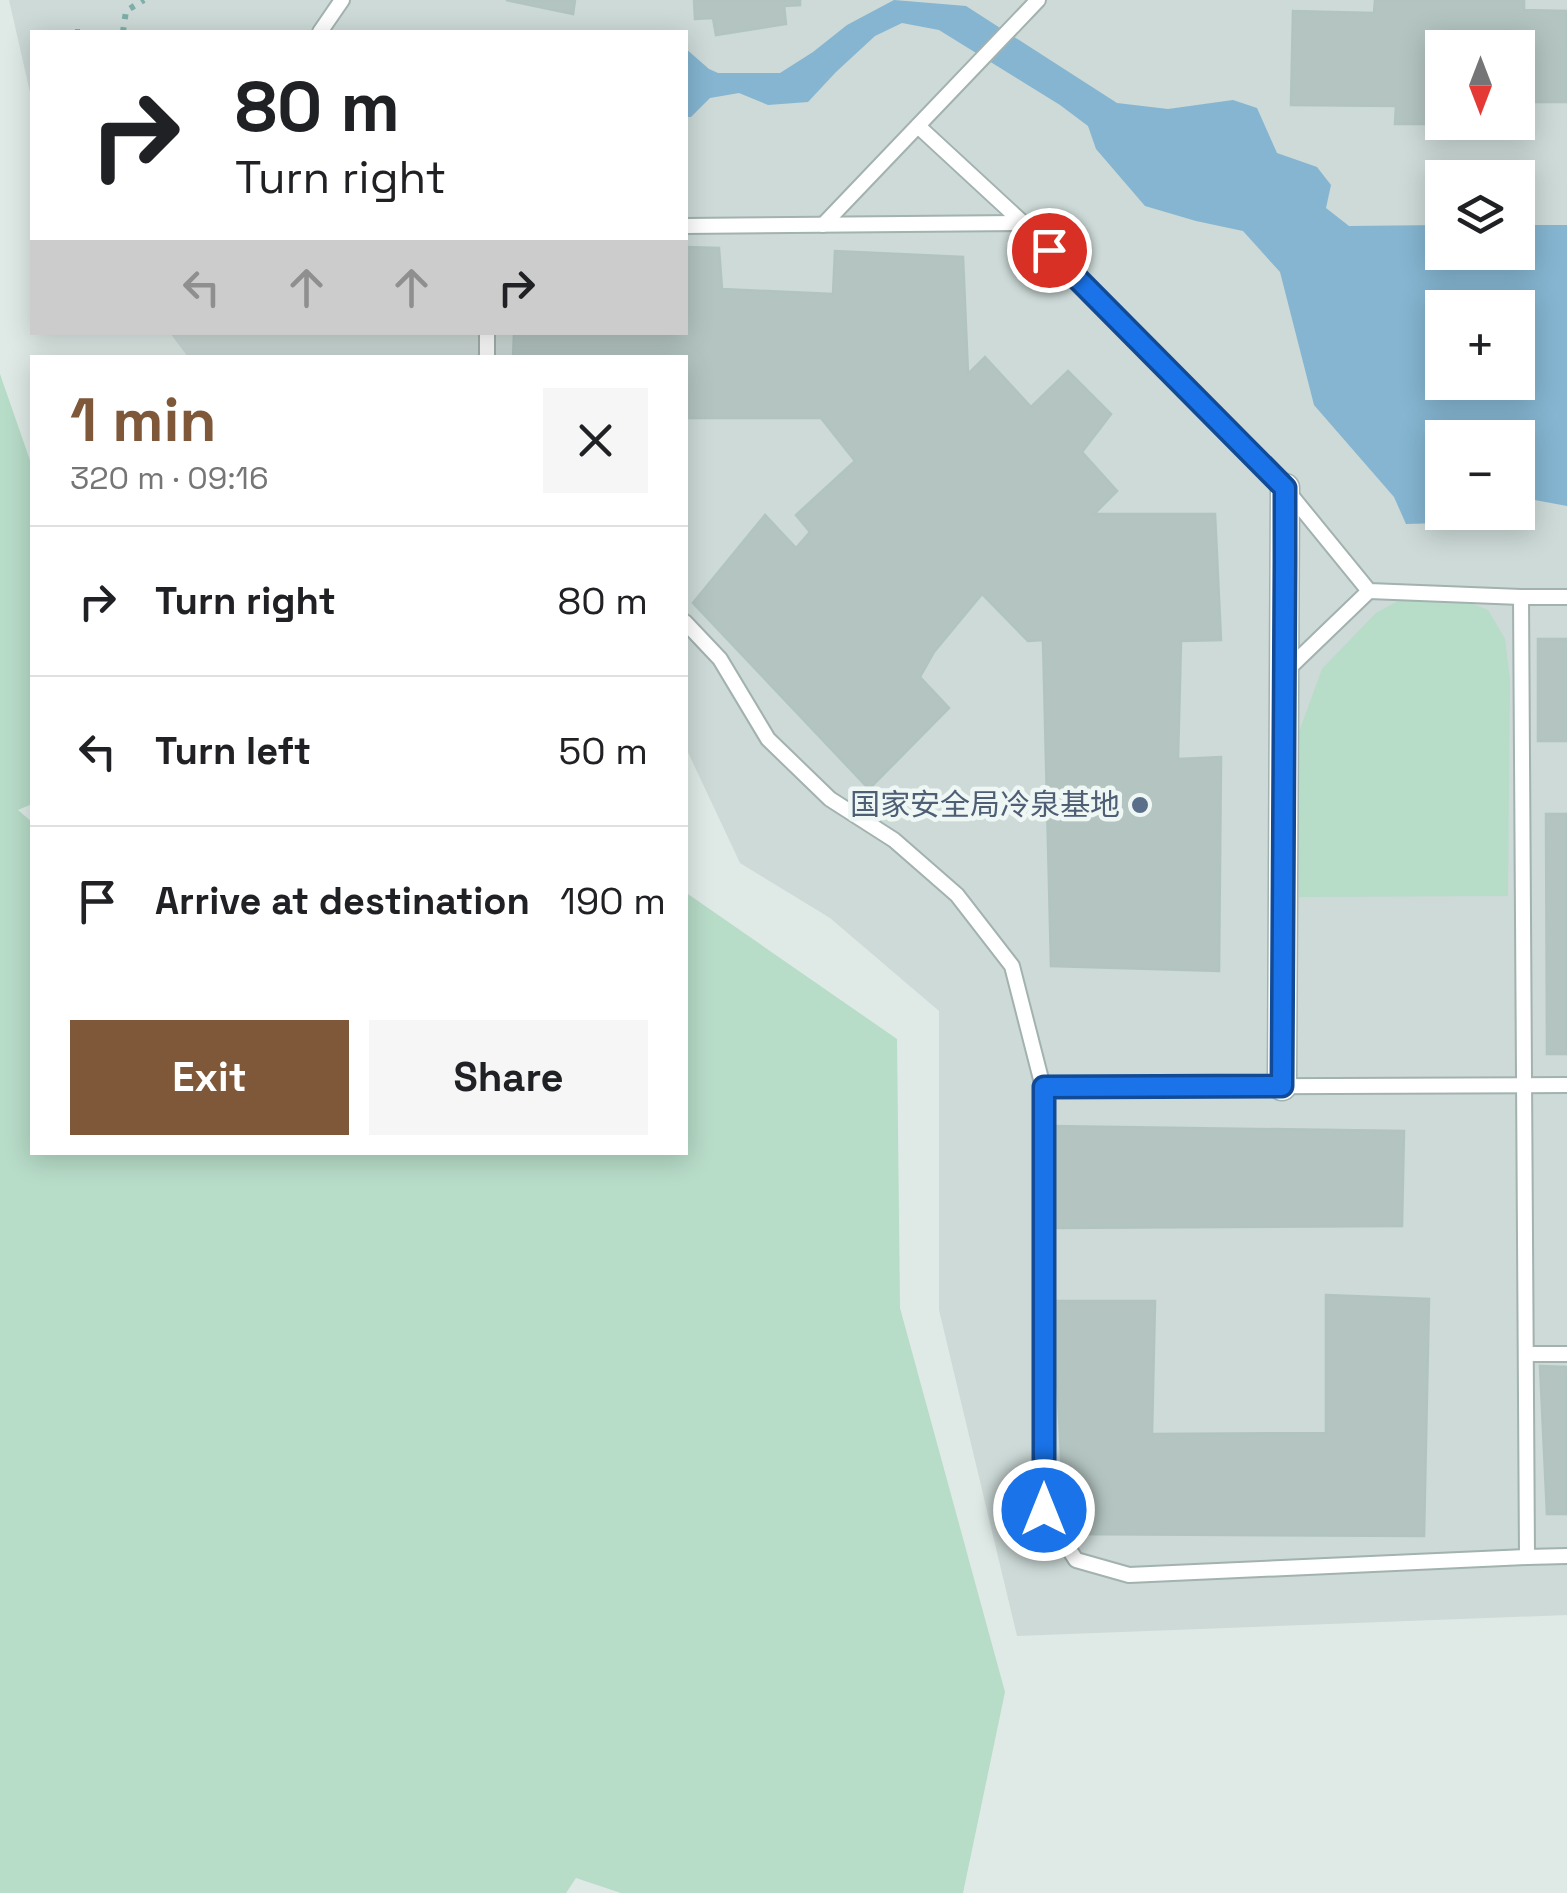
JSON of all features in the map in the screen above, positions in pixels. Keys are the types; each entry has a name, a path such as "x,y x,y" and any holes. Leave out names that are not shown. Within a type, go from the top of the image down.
{"street":[{"path":"1282,1086 1285,488"}],"lane":[{"path":"321,30 342,0"},
{"path":"823,225 1038,0"},
{"path":"918,126 1023,223 1285,488 1369,591"},
{"path":"688,226 1023,223"},
{"path":"1284,673 1369,591 1567,597"},
{"path":"1521,597 1527,1557"},
{"path":"688,625 720,659 768,739 830,800 894,840 957,895 1012,966 1044,1087 1044,1510 1076,1560 1130,1575 1567,1556"},
{"path":"1044,1087 1567,1084"},
{"path":"1526,1354 1567,1354"}],"path":[{"path":"123,30 126,12 144,0"}],"shaded area":[{"name":"国家安全局冷泉基地","path":"9,0 1567,0 1567,1615 1017,1636 939,1310 939,1011 830,918 740,863 688,752 688,355 186,355 172,335 688,335 688,30 30,30 30,92"}],"green space":[{"path":"0,374 30,460 30,805 18,810 30,820 30,1155 688,1155 688,894 897,1039 900,1308 1005,1692 963,1893 621,1893 576,1878 566,1893 0,1893"},
{"path":"1398,601 1465,601 1488,610 1505,639 1510,680 1508,896 1299,897 1296,740 1322,669 1376,613"}],"water":[{"path":"894,0 966,6 1117,103 1168,109 1233,100 1257,108 1277,153 1317,167 1331,185 1326,208 1349,226 1425,225 1425,270 1535,270 1535,225 1567,225 1567,506 1535,500 1535,420 1425,420 1425,523 1406,524 1394,497 1314,405 1280,272 1243,231 1145,206 1096,149 1088,126 939,30 902,23 875,36 808,102 768,105 739,93 710,98 688,117 688,51 718,73 780,73 847,25"}],"building":[{"path":"506,0 575,0 573,14"},
{"path":"694,0 800,0 800,5 784,6 786,24 716,35 713,18 695,19"},
{"path":"1375,0 1524,0 1524,10 1567,11 1567,102 1535,102 1535,30 1425,30 1425,124 1395,124 1396,106 1291,105 1293,11 1374,13"},
{"path":"688,247 719,248 722,289 833,294 835,251 963,257 968,374 985,357 1031,407 1068,371 1111,414 1082,452 1117,491 1094,514 1215,514 1221,640 1181,641 1178,759 1221,757 1219,971 1051,966 1043,640 1028,641 982,594 934,652 920,677 949,708 869,789 693,603 765,515 796,548 810,532 796,515 855,461 821,418 688,418 688,355 513,355 514,335 688,335"},
{"path":"1538,639 1567,639 1567,741 1538,741"},
{"path":"1546,814 1567,814 1567,1054 1547,1054"},
{"path":"1051,1126 1404,1131 1402,1226 1049,1228"},
{"path":"1326,1295 1429,1299 1424,1536 1065,1534 1053,1301 1155,1301 1152,1434 1326,1433"},
{"path":"1540,1366 1567,1367 1567,1514 1547,1514"}],"place":[{"name":"国家安全局冷泉基地","path":"1140,805"}],"route":[{"path":"1044,1510 1044,1087 1282,1086 1285,562 1285,488 1049,250"}]}
